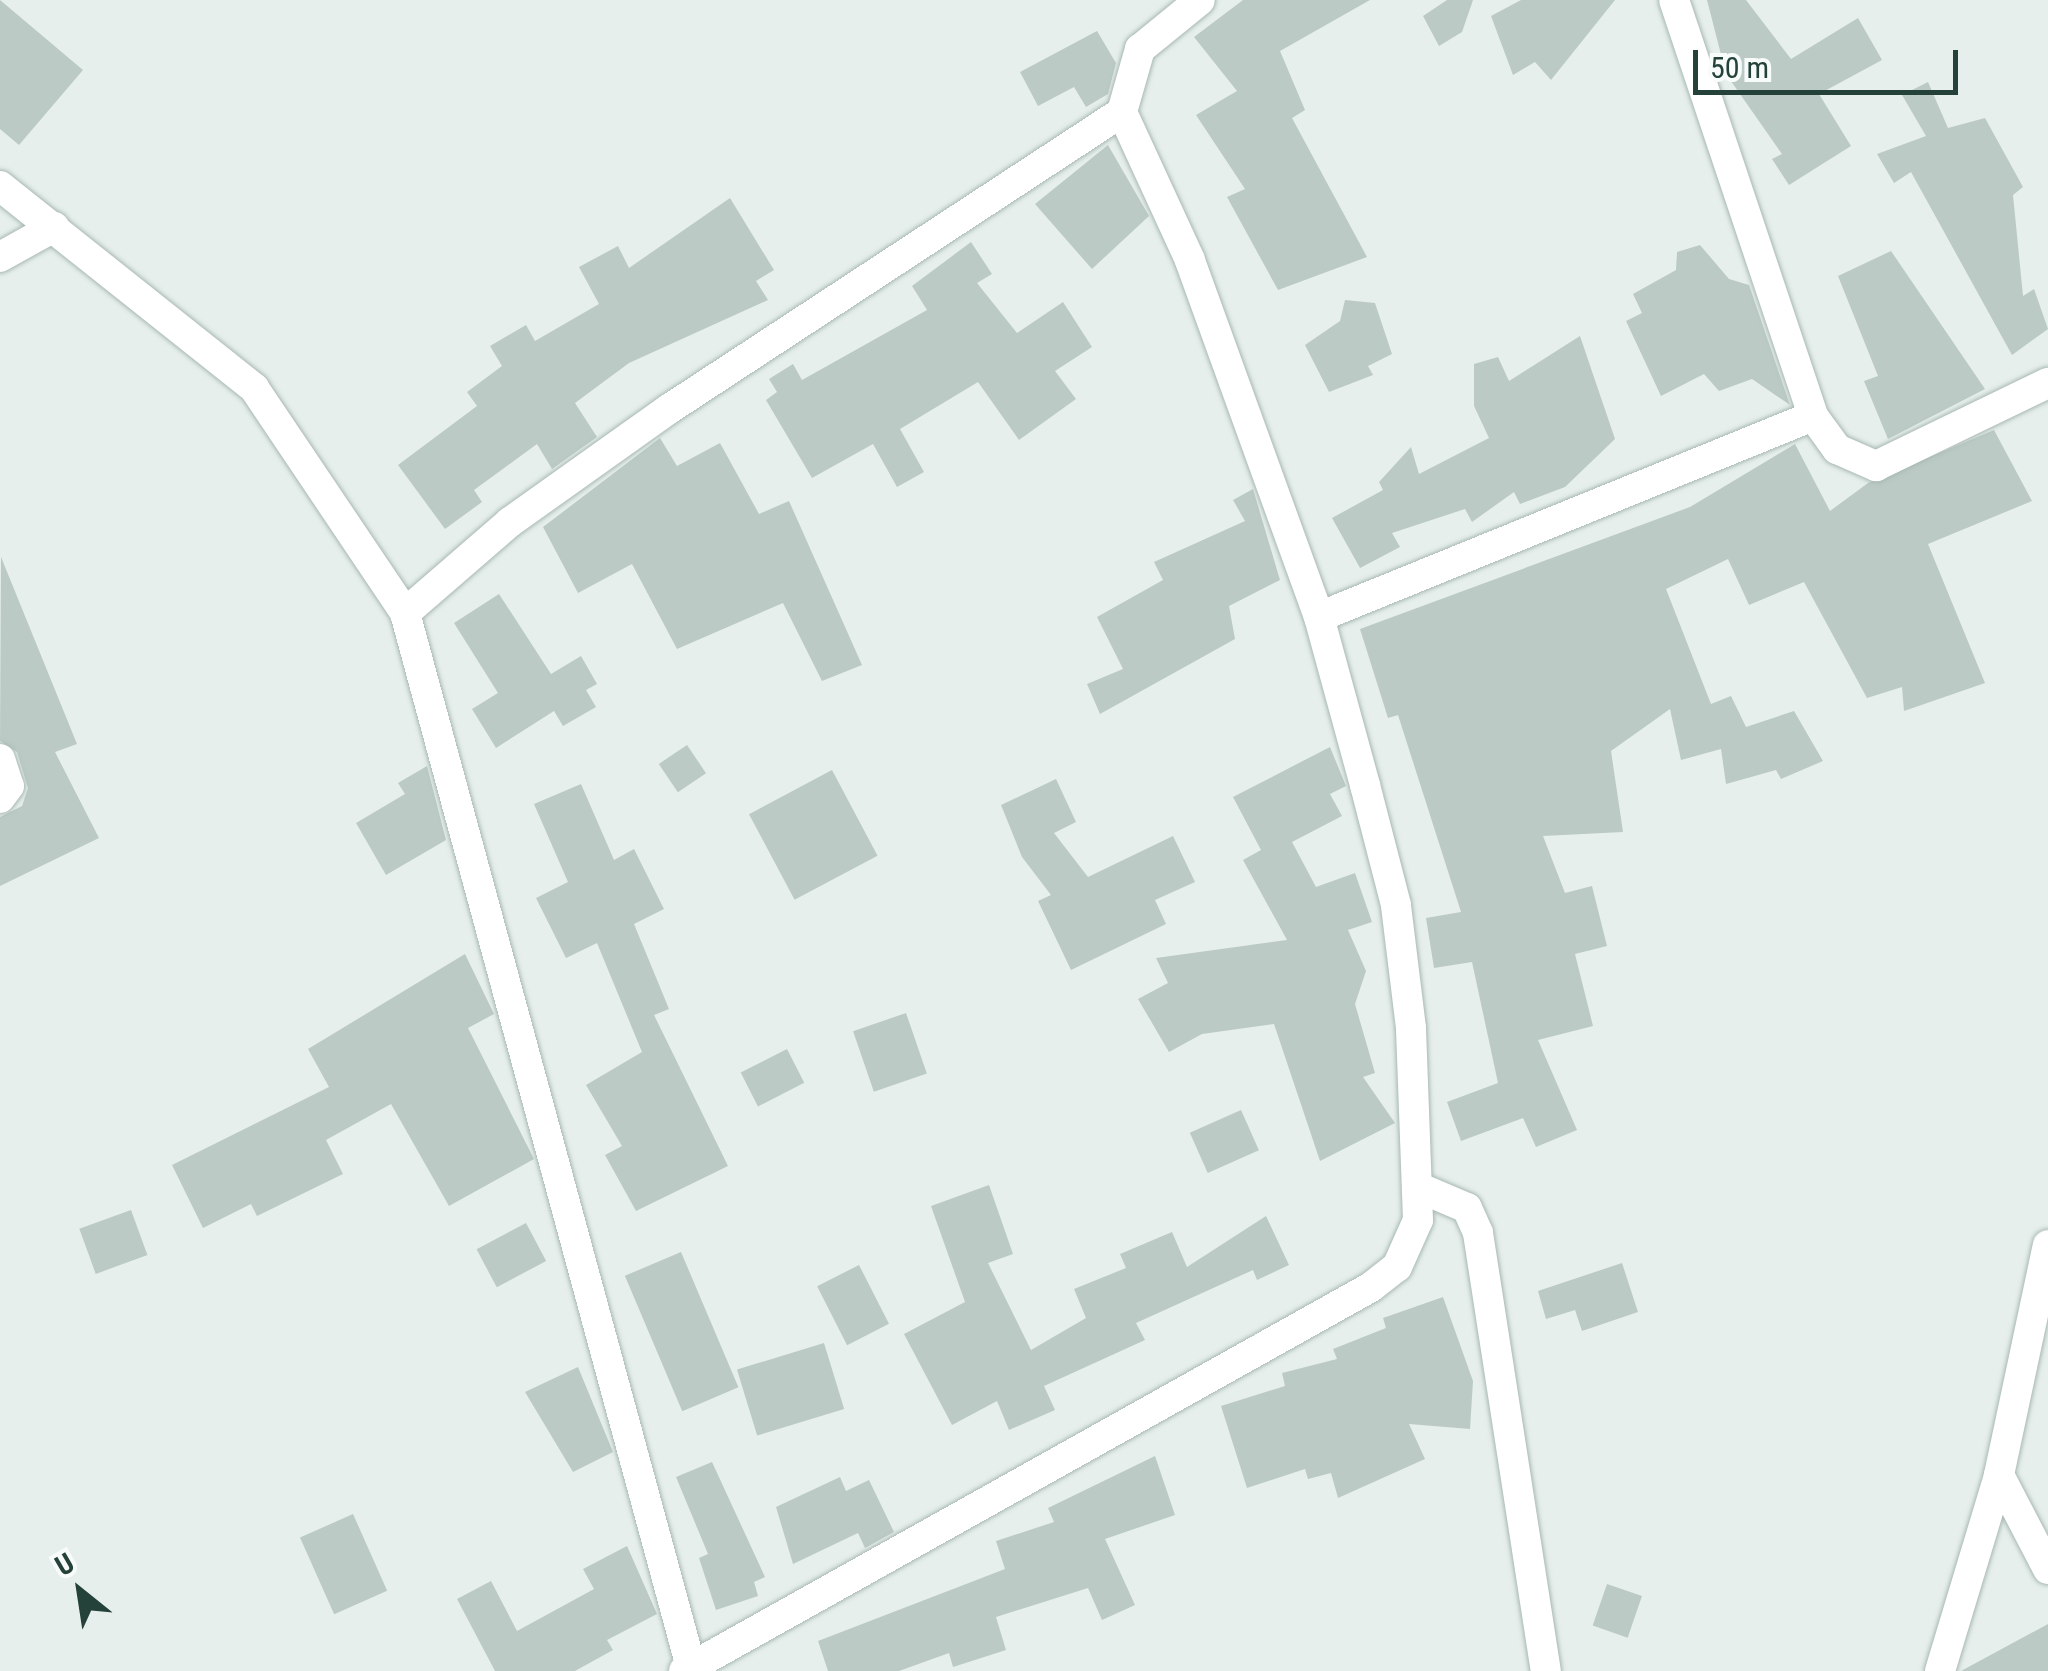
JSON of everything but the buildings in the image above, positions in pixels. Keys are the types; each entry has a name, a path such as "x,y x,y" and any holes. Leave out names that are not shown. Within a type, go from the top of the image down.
{"street":[{"path":"0,186 254,388 406,613 688,1669 1371,1287 1411,1244 1420,1188 1396,905 1319,617 1190,260 1122,112 1140,49 1200,0"},
{"path":"1674,0 1813,416 1856,464 1876,466 2048,382"},
{"path":"406,613 510,522 669,409 1122,112"},
{"path":"0,256 54,227"},
{"path":"1319,617 1813,416"},
{"path":"0,759 10,786 0,798"},
{"path":"1420,1188 1466,1208 1478,1233 1546,1671"},
{"path":"1940,1671 2038,1346 2048,1245"},
{"path":"1999,1475 2048,1568"}]}
